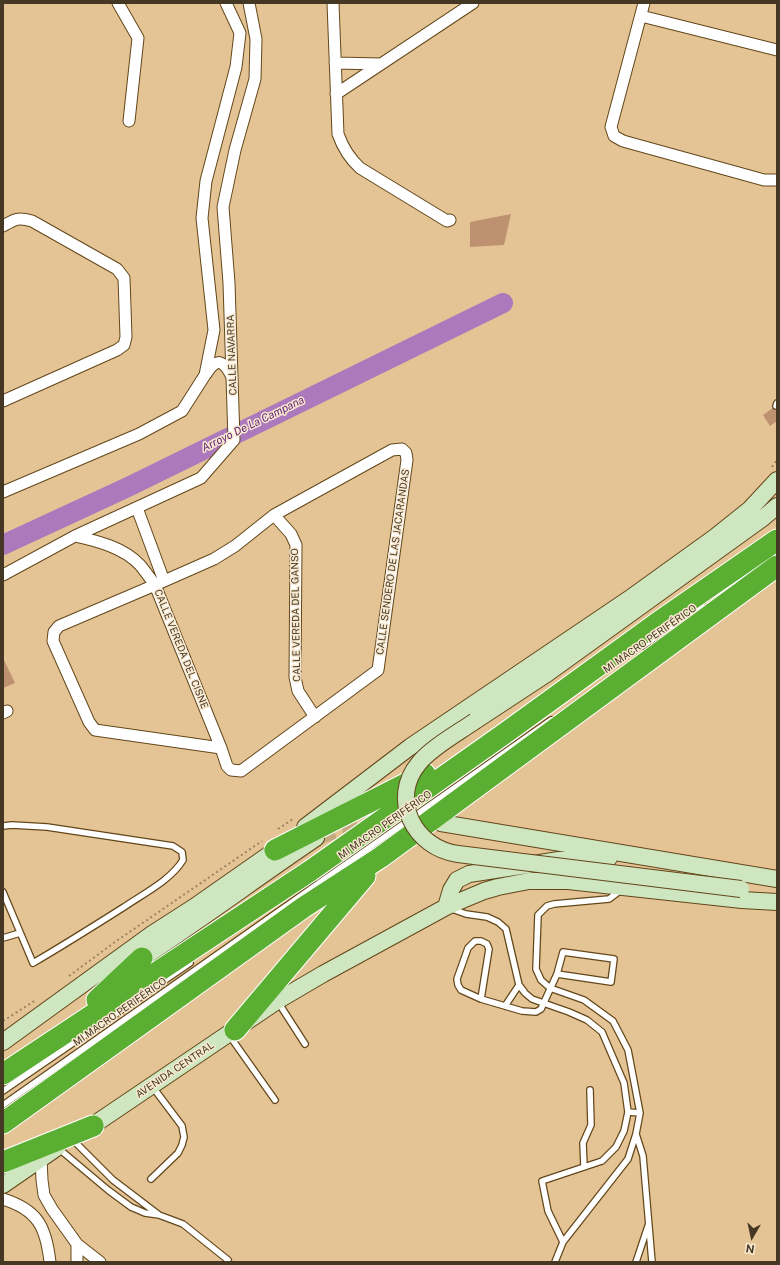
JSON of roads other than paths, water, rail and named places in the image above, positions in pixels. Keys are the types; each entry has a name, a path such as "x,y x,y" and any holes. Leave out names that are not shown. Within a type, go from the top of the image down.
{"highway":[{"path":"6,1071 310,871 777,540"},
{"path":"3,1123 298,912 381,857 777,566"},
{"path":"275,850 504,734"},
{"path":"232,1032 273,995 381,857"},
{"path":"6,1071 80,1015 142,958"},
{"path":"8,1172 93,1126"}],"main road":[{"path":"3,1042 152,934 194,907 275,850 410,748 629,599 715,537 750,509 777,480"},
{"path":"777,506 763,518 548,673 425,756 415,769 408,783 406,798 406,805 410,820 423,839 435,848 449,853 740,889 777,897"},
{"path":"441,823 777,879"},
{"path":"3,1048 142,958 319,836"},
{"path":"446,907 451,890 457,880 469,874 559,860 643,857"},
{"path":"273,995 349,960 446,907 484,891 528,881 573,882 742,900 777,902"},
{"name":"AVENIDA CENTRAL","path":"3,1185 8,1172 41,1158 58,1148 232,1032"}],"street":[{"path":"118,3 138,38 129,121"},
{"name":"CALLE NAVARRA","path":"3,492 139,434 182,411 205,375 214,330 202,218 206,181 236,67 240,33 226,3"},
{"name":"CALLE NAVARRA","path":"3,575 75,536 201,478 234,434 229,283 223,207 235,150 255,79 256,39 249,3"},
{"path":"333,3 338,134 344,148 352,160 360,168 447,222 450,220"},
{"path":"336,94 473,3"},
{"path":"644,3 611,127 614,136 623,141 764,180 777,180"},
{"path":"641,16 777,50"},
{"path":"335,63 381,64"},
{"path":"3,226 12,220 22,218 32,221 117,268 124,278 126,337 124,344 117,350 3,401"},
{"path":"205,375 212,365 223,363 233,378"},
{"name":"CALLE SENDERO DE LAS JACARANDAS","path":"221,748 95,730 53,641 54,632 59,626 214,559 235,546 274,515 392,450 402,449 406,453 407,460 378,670 241,770"},
{"name":"CALLE VEREDA DEL CISNE","path":"137,508 160,583 227,766 231,770 241,770"},
{"name":"CALLE VEREDA DEL GANSO","path":"274,515 291,534 296,545 295,676 298,691 315,717"},
{"name":"CALLE VEREDA DEL CISNE","path":"75,536 95,541 124,552 160,583"},
{"path":"41,1158 44,1195 77,1244 100,1262"},
{"path":"3,1199 16,1202 27,1209 38,1220 45,1235 50,1262"},
{"path":"38,1220 52,1209"},
{"path":"77,1244 77,1262"}],"lane":[{"path":"713,605 777,559"},
{"name":"MI MACRO PERIFÉRICO","path":"640,648 705,602"},
{"name":"MI MACRO PERIFÉRICO","path":"3,1105 557,715"},
{"name":"MI MACRO PERIFÉRICO","path":"406,813 412,809"},
{"path":"3,826 12,825 47,827 173,846 182,852 184,860 178,869 148,891 62,947 32,963 3,892"},
{"path":"555,1262 563,1242 628,1159 636,1134 640,1113 628,1050 613,1021 584,1000 550,988 541,980 536,969 538,915 547,906 554,904 609,899 626,887"},
{"path":"446,907 466,914 487,917 498,922 506,929 519,985 525,993 532,999 587,1020 602,1032 624,1083 628,1112 624,1131 616,1147 602,1161 542,1181 548,1211 563,1242"},
{"path":"3,938 20,933"},
{"path":"481,999 489,949 487,944 481,941 475,941 468,948 457,979 461,990 481,999 522,1011 536,1012 541,1009 557,974 563,952 614,959 611,982 557,974"},
{"name":"MI MACRO PERIFÉRICO","path":"3,1090 198,958"},
{"path":"505,1006 519,985"},
{"path":"273,995 305,1044"},
{"path":"232,1032 275,1100"},
{"path":"151,1179 178,1153 184,1137 182,1126 152,1086"},
{"path":"584,1167 583,1143 591,1125 590,1090"},
{"path":"628,1112 640,1113"},
{"path":"636,1134 643,1156 652,1262"},
{"path":"72,1139 113,1180 159,1215"},
{"path":"58,1148 108,1190 131,1207 145,1213 159,1215 183,1224 228,1260"},
{"path":"636,1262 648,1224"}],"waterway":[{"name":"Arroyo De La Campana","path":"3,545 128,487 503,303"}],"tunnel":[{"path":"319,836 351,826 380,820"}]}
